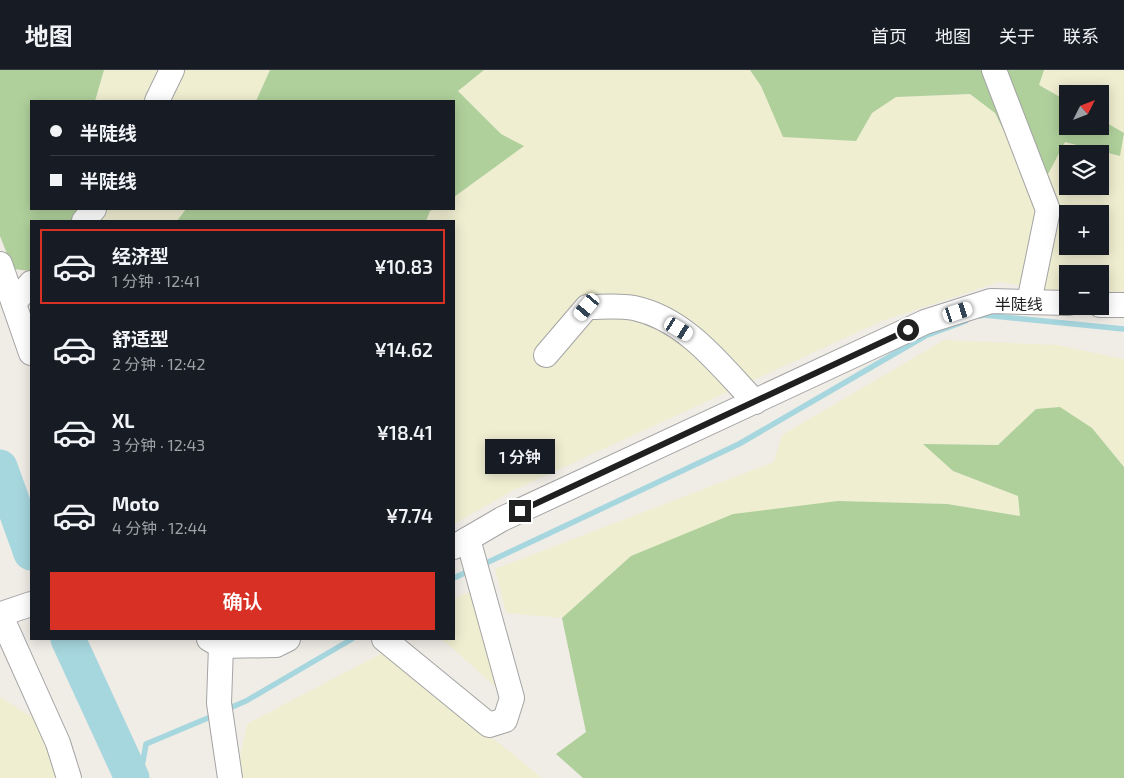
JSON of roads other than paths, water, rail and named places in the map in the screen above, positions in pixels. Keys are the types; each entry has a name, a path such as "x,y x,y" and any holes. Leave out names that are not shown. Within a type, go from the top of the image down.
{"street":[{"path":"157,100 172,70"},
{"path":"994,70 1048,210 1029,302"},
{"path":"85,220 93,210"},
{"path":"0,264 30,350"},
{"path":"14,303 30,283"},
{"name":"半陡线","path":"465,547 502,519 925,322 991,301 1059,303"},
{"path":"1109,304 1124,305"},
{"path":"546,355 587,307 633,308 667,321 692,336 755,402"},
{"path":"385,640 489,725 505,720 512,698 480,580 465,547"},
{"path":"30,604 0,614 58,742 69,778"},
{"path":"230,778 220,714 215,642 276,645 286,640"}],"waterway":[{"path":"980,316 1124,329"},
{"path":"482,565 739,444 925,336 966,321"},
{"path":"0,467 30,550"},
{"path":"455,578 471,570"},
{"path":"68,640 132,778"},
{"path":"225,710 246,701 350,640"},
{"path":"140,778 146,744 215,715"}]}
